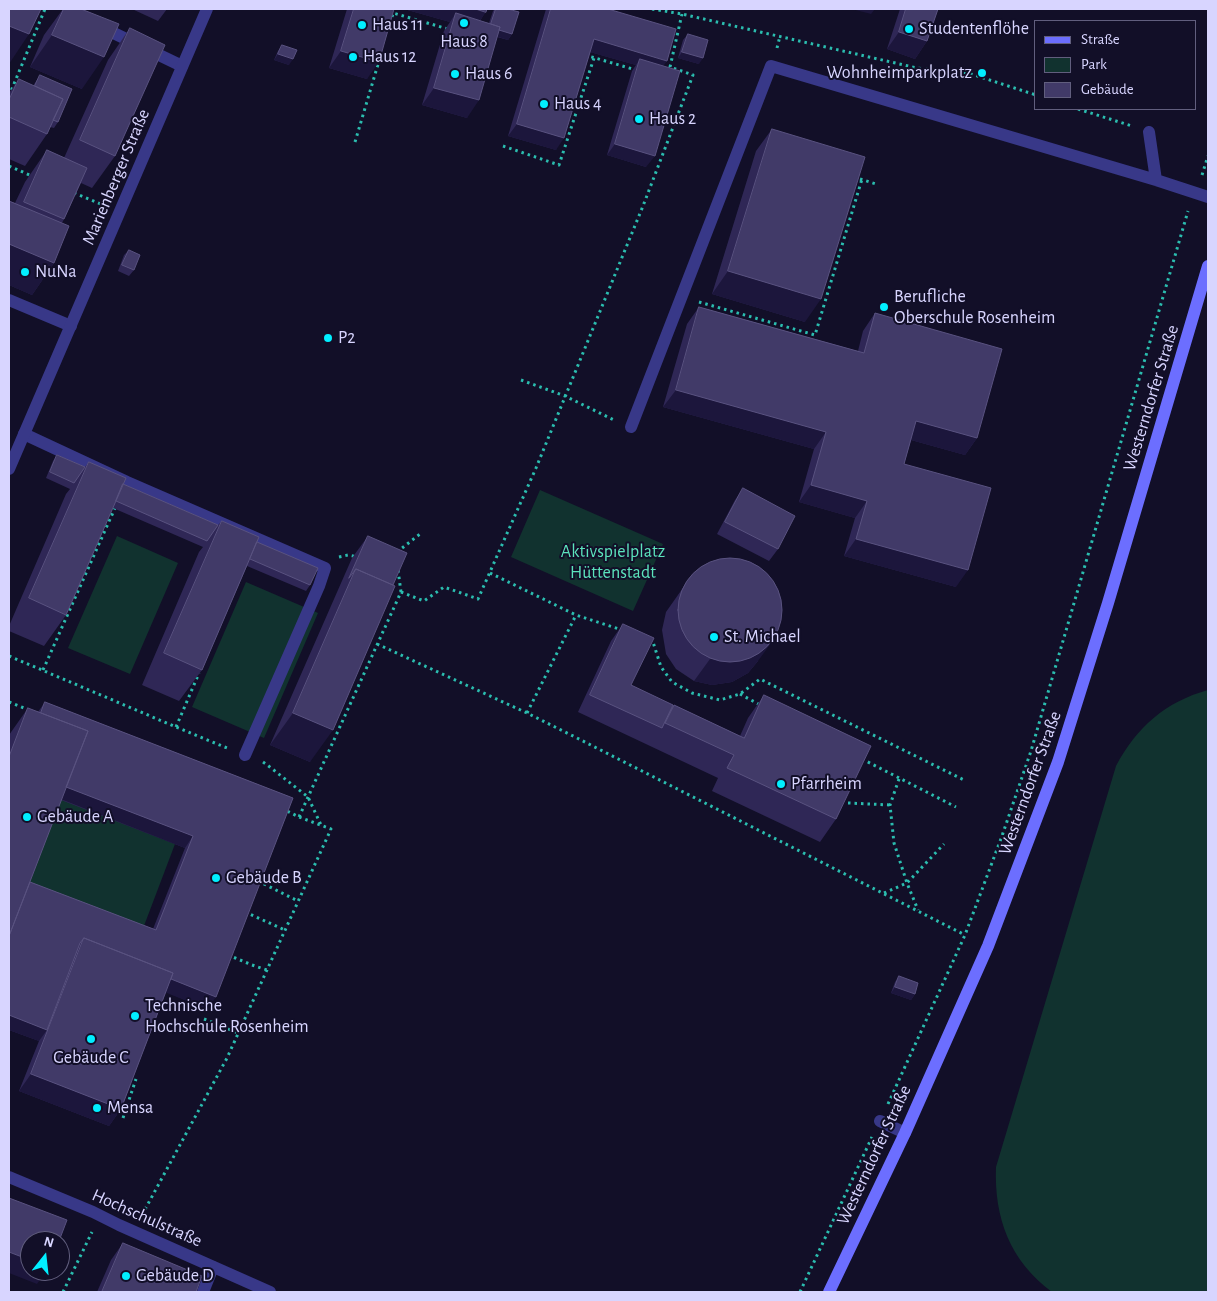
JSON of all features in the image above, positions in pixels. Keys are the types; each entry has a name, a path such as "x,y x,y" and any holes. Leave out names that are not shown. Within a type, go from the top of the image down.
{"main road":[{"name":"Westerndorfer Straße","path":"829,1292 906,1133 988,946 1058,762 1208,266"}],"street":[{"name":"Marienberger Straße","path":"9,469 207,9"},
{"path":"89,21 182,66"},
{"path":"631,427 771,66 1208,197"},
{"path":"1149,132 1156,180"},
{"path":"9,300 71,326"},
{"path":"24,434 127,482 325,568 246,755"},
{"path":"880,1121 906,1133"},
{"name":"Hochschulstraße","path":"9,1177 270,1292"},
{"path":"203,1292 213,1267"}],"path":[{"path":"9,96 45,9"},
{"path":"652,9 682,14 917,68 968,73 1034,94"},
{"path":"390,22 393,13 452,30"},
{"path":"664,72 670,67 682,14"},
{"path":"585,55 640,71"},
{"path":"503,146 559,165 594,58"},
{"path":"355,142 379,60"},
{"path":"401,592 424,601 444,587 478,598 536,468 639,215 693,75 670,67"},
{"path":"1081,110 1149,132"},
{"path":"800,1292 965,935 1002,836 1031,751 1188,210 1196,193 1208,156"},
{"path":"9,166 35,177"},
{"path":"853,177 876,184"},
{"path":"681,297 815,335 862,180"},
{"path":"70,192 119,212"},
{"path":"521,380 565,396 631,427"},
{"path":"43,670 115,508"},
{"path":"392,556 420,534"},
{"path":"325,568 338,557 348,555 366,558"},
{"path":"299,817 401,592 399,571 392,566"},
{"path":"490,574 576,615 622,630"},
{"path":"527,713 576,615"},
{"path":"646,639 653,642 661,667 672,682 692,693 720,700 740,694 760,679 964,780"},
{"path":"377,644 527,713 965,935"},
{"path":"9,656 176,728 202,664"},
{"path":"740,694 765,708"},
{"path":"9,702 30,710 27,718"},
{"path":"858,756 956,807"},
{"path":"899,779 890,805 894,843 918,911"},
{"path":"308,797 321,825"},
{"path":"848,802 890,805"},
{"path":"133,1231 227,1058 331,829 285,810"},
{"path":"884,893 907,883 944,844"},
{"path":"257,881 298,901"},
{"path":"245,912 285,930"},
{"path":"228,955 267,970"},
{"path":"204,1019 238,1033"},
{"path":"123,1118 136,1079"},
{"path":"64,1292 99,1216"}],"green space":[{"name":"Aktivspielplatz Hüttenstadt","path":"540,490 663,544 633,611 511,557"},
{"path":"117,536 178,563 130,674 68,648"},
{"path":"246,582 318,613 264,738 192,707"},
{"path":"1208,690 1208,1292 1052,1292 1025,1267 1008,1237 998,1204 996,1167 1116,766 1133,739 1154,718 1178,701"},
{"path":"53,796 175,844 139,939 16,891"}],"building":[{"path":"9,9 41,9 29,34 9,26"},
{"path":"64,9 81,9 119,24 104,57 52,35"},
{"path":"354,9 394,9 379,62 341,51"},
{"path":"476,9 487,9 486,12"},
{"path":"496,9 508,9 519,12 512,34 499,30 500,27 491,24"},
{"name":"Haus 4","path":"551,9 608,9 676,29 667,61 594,39 564,138 517,124"},
{"path":"906,9 938,9 927,41 899,32"},
{"name":"Haus 6","path":"456,13 500,27 479,100 434,88"},
{"path":"130,28 165,45 115,156 80,140"},
{"path":"688,34 708,40 703,58 682,52"},
{"path":"282,45 297,50 293,59 278,54"},
{"name":"Haus 2","path":"640,59 680,71 655,156 615,144"},
{"path":"40,75 72,89 58,122 53,120 63,99 35,86"},
{"path":"19,79 63,99 47,134 9,117 9,100"},
{"path":"772,129 865,157 821,299 728,271"},
{"path":"47,150 87,168 64,219 24,202"},
{"path":"9,201 69,226 54,263 9,244"},
{"path":"129,250 140,255 134,270 122,265"},
{"path":"699,307 864,353 875,313 1002,349 977,438 916,421 904,464 991,488 968,570 856,539 867,501 811,485 826,432 676,390"},
{"path":"57,455 85,467 74,483 50,472"},
{"path":"89,462 126,478 66,615 29,598"},
{"path":"123,484 218,525 207,541 116,501"},
{"path":"743,488 795,516 778,549 725,522"},
{"path":"222,521 259,537 202,670 164,653"},
{"path":"368,536 407,553 393,585 356,569 349,578"},
{"path":"257,542 318,568 310,585 250,559"},
{"name":"St. Michael","path":"730,558 750,562 767,573 778,590 782,610 778,630 767,647 750,658 730,662 710,658 693,647 682,630 678,610 682,590 693,573 710,562"},
{"path":"356,569 395,586 333,730 293,713"},
{"path":"623,624 654,638 631,685 673,705 662,728 590,695"},
{"path":"764,695 871,746 836,819 727,768 734,755 665,723 674,705 744,738"},
{"name":"Gebäude B","path":"45,702 293,798 216,997 171,979 173,973 84,938 80,943 47,1030 9,1015 9,936 30,882 156,930 193,836 66,787 88,731 41,713"},
{"path":"28,708 88,731 9,936 9,757"},
{"name":"Gebäude C","path":"84,938 173,973 121,1109 31,1074"},
{"path":"899,976 918,983 915,994 895,987"},
{"path":"9,1198 67,1220 63,1231 20,1231 20,1256 9,1252"},
{"path":"123,1243 202,1276 196,1292 102,1292"}],"place":[{"name":"Haus 8","path":"464,23"},
{"name":"Haus 11","path":"362,25"},
{"name":"Studentenflöhe","path":"909,29"},
{"name":"Haus 12","path":"353,57"},
{"name":"Wohnheimparkplatz","path":"982,73"},
{"name":"Haus 6","path":"455,74"},
{"name":"Haus 4","path":"544,104"},
{"name":"Haus 2","path":"639,119"},
{"name":"NuNa","path":"25,272"},
{"name":"Berufliche Oberschule Rosenheim","path":"884,307"},
{"name":"P2","path":"328,338"},
{"name":"St. Michael","path":"714,637"},
{"name":"Pfarrheim","path":"781,784"},
{"name":"Gebäude A","path":"27,817"},
{"name":"Gebäude B","path":"216,878"},
{"name":"Technische Hochschule Rosenheim","path":"135,1016"},
{"name":"Gebäude C","path":"91,1039"},
{"name":"Mensa","path":"97,1108"},
{"name":"Gebäude D","path":"126,1276"}]}
